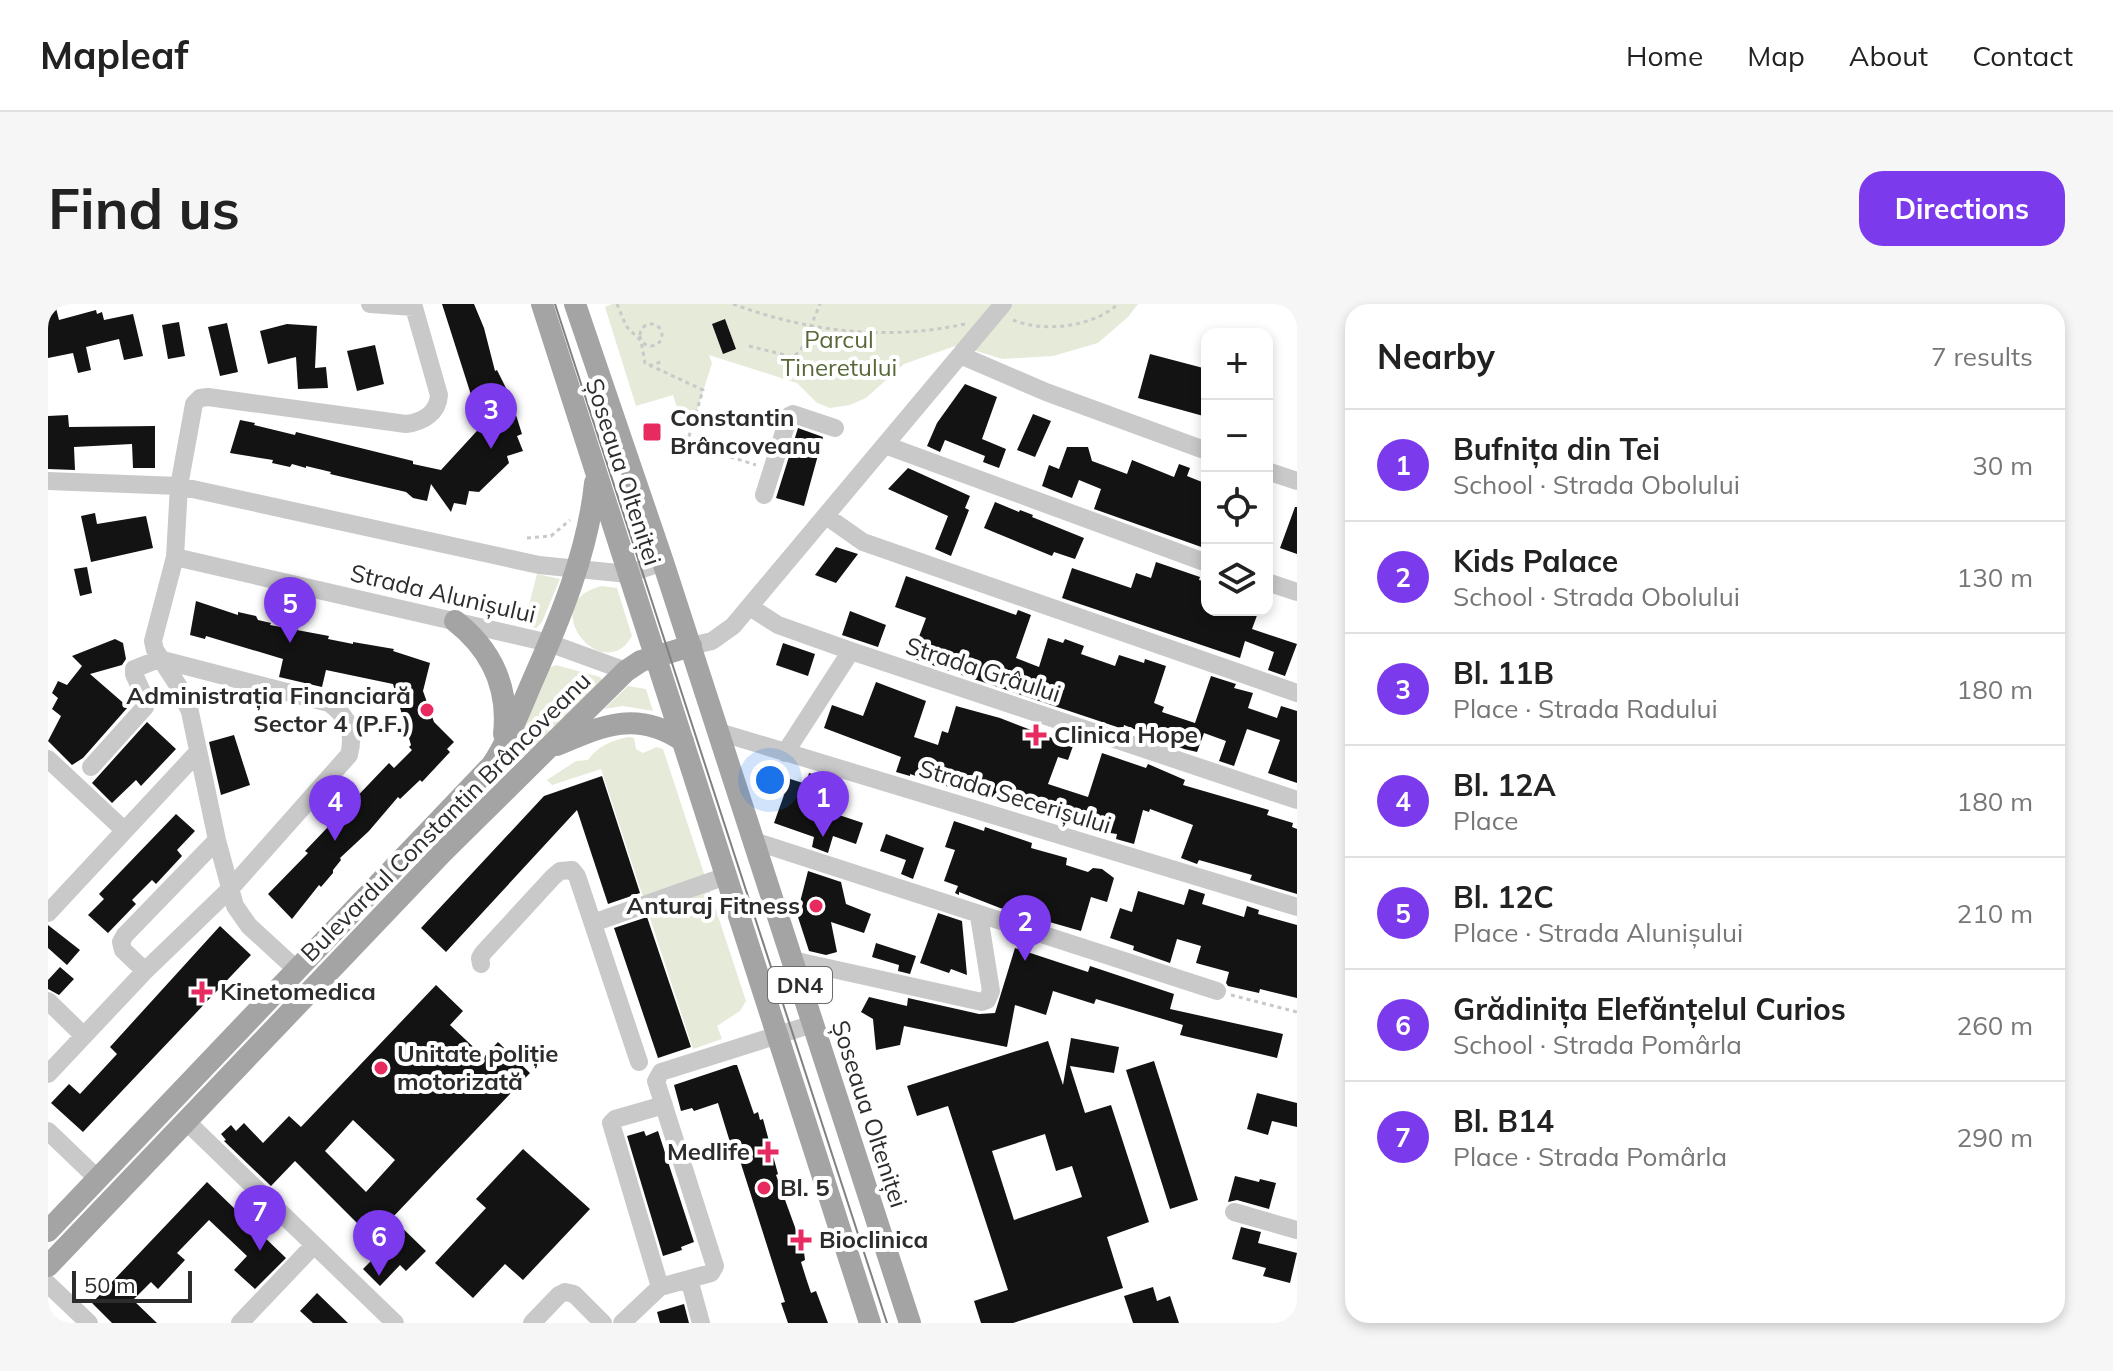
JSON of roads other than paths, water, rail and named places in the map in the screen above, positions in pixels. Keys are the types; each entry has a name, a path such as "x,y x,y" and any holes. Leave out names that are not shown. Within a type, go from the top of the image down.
{"main road":[{"name":"Șoseaua Olteniței","path":"542,304 870,1323"},
{"name":"Șoseaua Olteniței","path":"575,304 691,646 910,1323"},
{"name":"Bulevardul Constantin Brâncoveanu","path":"48,1231 460,801 502,750 549,643 576,569 589,522 595,474"},
{"path":"455,621 483,648 497,674 506,716 502,750"},
{"path":"655,656 691,646"},
{"name":"Bulevardul Constantin Brâncoveanu","path":"48,1266 452,843 626,671 655,656"},
{"path":"545,751 595,729 634,722 661,727 683,741"}],"street":[{"path":"159,659 153,641 154,631 175,557 179,486 194,404 200,398 406,424 427,417 436,407 439,395 413,305 370,304"},
{"path":"691,646 712,641 727,632 750,607 999,308"},
{"path":"960,355 1046,392 1201,449"},
{"path":"764,495 789,416 793,414 835,428"},
{"path":"885,445 1201,561"},
{"path":"1270,472 1297,481"},
{"name":"Strada Alunișului","path":"48,481 179,486 513,561 628,574 663,562"},
{"path":"826,516 863,542 1297,693"},
{"name":"Strada Alunișului","path":"175,557 549,643 626,671"},
{"path":"1273,584 1297,592"},
{"name":"Strada Grâului","path":"750,607 778,625 851,651 1297,800"},
{"path":"785,753 851,651"},
{"path":"48,1074 145,971 230,889 349,755 351,730 346,718 329,703 159,659 134,669 146,701 145,707 91,767"},
{"name":"Bulevardul Constantin Brâncoveanu","path":"159,659 185,699 217,840 230,889 243,919 297,970"},
{"name":"Strada Secerișului","path":"719,732 1297,907"},
{"path":"48,913 197,753"},
{"path":"48,759 124,830"},
{"path":"145,971 123,950 121,942 217,840"},
{"path":"754,841 1217,991"},
{"path":"481,964 483,953 553,877 566,869 572,870 577,876 639,1062"},
{"path":"593,923 726,876"},
{"path":"48,887 69,890"},
{"path":"792,960 982,1002 987,1000 991,991 979,916"},
{"path":"48,1001 84,1036"},
{"path":"622,1323 660,1287 711,1273 715,1266 656,1081 661,1072 813,1024"},
{"path":"660,1287 611,1123 615,1119 664,1105"},
{"path":"186,1121 387,1321"},
{"path":"48,1131 98,1179"},
{"path":"1234,1212 1297,1230"},
{"path":"240,1323 314,1245"},
{"path":"689,1279 701,1323"},
{"path":"48,1284 89,1323"},
{"path":"532,1323 565,1292 574,1294 603,1323"}],"tram line":[{"path":"555,304 887,1323"}],"place":[{"name":"Constantin Brâncoveanu","path":"652,432"},
{"name":"Bl. 11B","path":"491,449"},
{"name":"Bl. 12C","path":"290,643"},
{"name":"Administrația Financiară Sector 4 (P.F.)","path":"427,710"},
{"name":"Clinica Hope","path":"1036,735"},
{"name":"Bufnița din Tei","path":"823,837"},
{"name":"Bl. 12A","path":"335,841"},
{"name":"Anturaj Fitness","path":"816,906"},
{"name":"Kids Palace","path":"1025,961"},
{"name":"Kinetomedica","path":"202,992"},
{"name":"Unitate poliție motorizată","path":"381,1068"},
{"name":"Medlife","path":"768,1152"},
{"name":"Bl. 5","path":"764,1188"},
{"name":"Bioclinica","path":"801,1240"},
{"name":"Bl. B14","path":"260,1251"},
{"name":"Grădinița Elefănțelul Curios","path":"379,1276"}],"park label":[{"name":"Parcul Tineretului","path":"839,354"}]}
